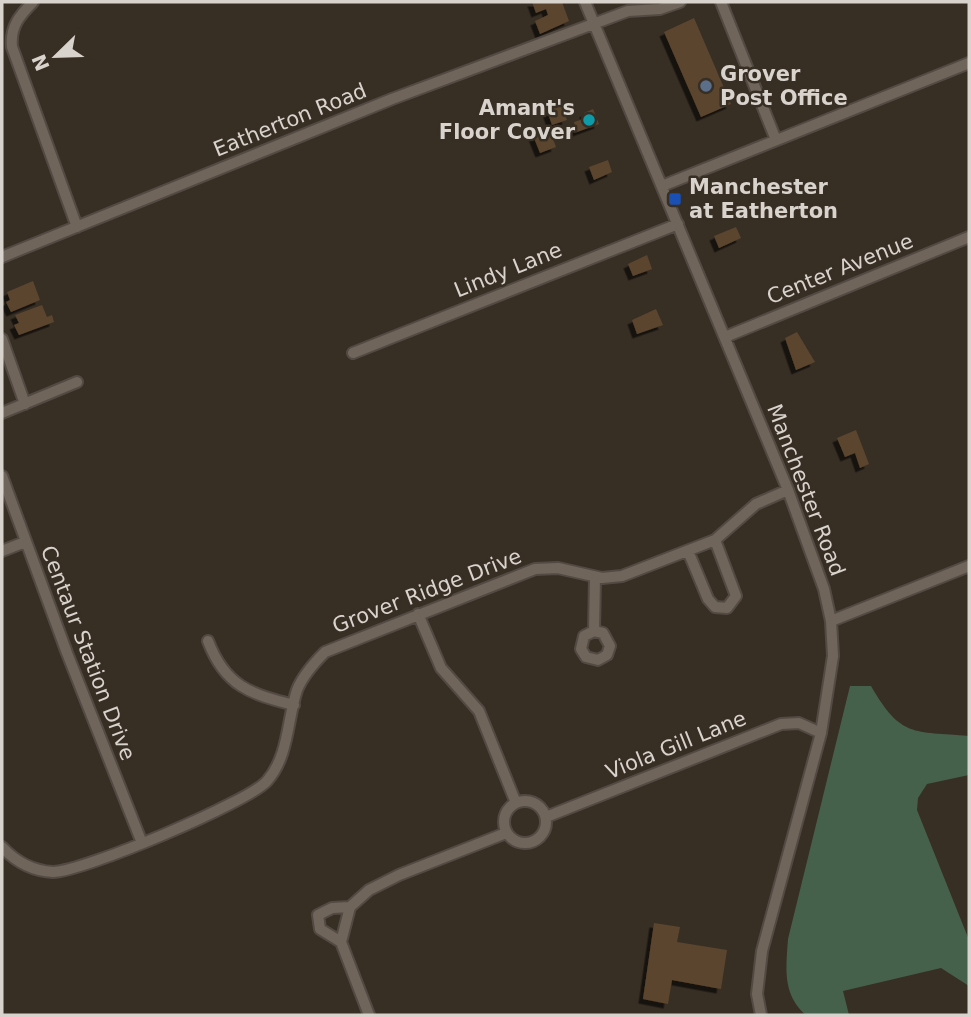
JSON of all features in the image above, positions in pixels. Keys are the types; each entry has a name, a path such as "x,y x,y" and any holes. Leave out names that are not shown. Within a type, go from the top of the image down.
{"street":[{"path":"33,2 20,16 11,32 12,47 77,227"},
{"name":"Manchester Road","path":"585,2 788,490 820,577 831,621 831,686 821,733 762,951 757,994 761,1015"},
{"name":"Eatherton Road","path":"2,257 392,99 594,23 628,11 660,9 680,2"},
{"path":"721,2 776,140"},
{"path":"662,186 969,63"},
{"name":"Lindy Lane","path":"353,353 678,224"},
{"name":"Center Avenue","path":"725,337 969,237"},
{"path":"2,340 25,404"},
{"path":"2,413 77,382"},
{"name":"Centaur Station Drive","path":"2,476 142,843"},
{"name":"Grover Ridge Drive","path":"2,846 22,863 54,872 84,866 142,843 259,788 276,769 282,755 301,681 326,652 535,569 558,568 595,577 622,576 715,540 756,504 788,490"},
{"path":"688,551 708,599 715,607 727,608 736,596 715,540"},
{"path":"2,551 25,542"},
{"path":"831,621 969,566"},
{"path":"593,631 595,577"},
{"path":"418,614 441,668 479,711 516,803"},
{"path":"208,641 220,666 239,686 249,692 294,705"},
{"name":"Viola Gill Lane","path":"546,817 781,724 799,723 821,733"},
{"path":"516,803 534,803 546,817 545,831 530,843 516,842 506,833 506,812 516,803"},
{"path":"369,1015 341,942 350,907 369,890 399,875 506,833"},
{"path":"341,942 320,929 318,915 332,908 350,907"}],"green space":[{"path":"850,686 871,686 891,715 910,729 969,736 969,775 927,784 918,798 917,810 969,940 969,986 941,968 843,991 849,1015 806,1015 798,1007 789,989 786,970 788,939"}],"building":[{"path":"532,2 562,2 569,21 540,34 535,21 548,15 546,9 536,13"},
{"path":"694,18 731,104 701,117 664,32"},
{"path":"561,102 567,120 552,125 546,108"},
{"name":"Amant's Floor Cover","path":"593,109 599,124 577,132 574,122 586,118 584,113"},
{"path":"548,126 556,147 540,153 532,133"},
{"path":"608,160 612,172 594,180 589,167"},
{"path":"736,227 741,238 719,248 714,236"},
{"path":"647,255 652,269 633,276 628,264"},
{"path":"33,281 40,300 11,312 6,302 10,300 7,292"},
{"path":"42,305 47,317 52,315 54,322 19,335 14,325 19,323 15,315"},
{"path":"656,309 663,325 637,334 632,320"},
{"path":"797,332 815,362 796,370 785,338"},
{"path":"856,430 869,464 860,468 855,453 845,457 837,438"},
{"path":"654,923 680,927 677,942 727,950 721,989 672,980 668,1004 643,999"}],"place":[{"name":"Grover Post Office","path":"706,86"},
{"name":"Amant's Floor Cover","path":"589,120"},
{"name":"Manchester at Eatherton","path":"675,199"}]}
